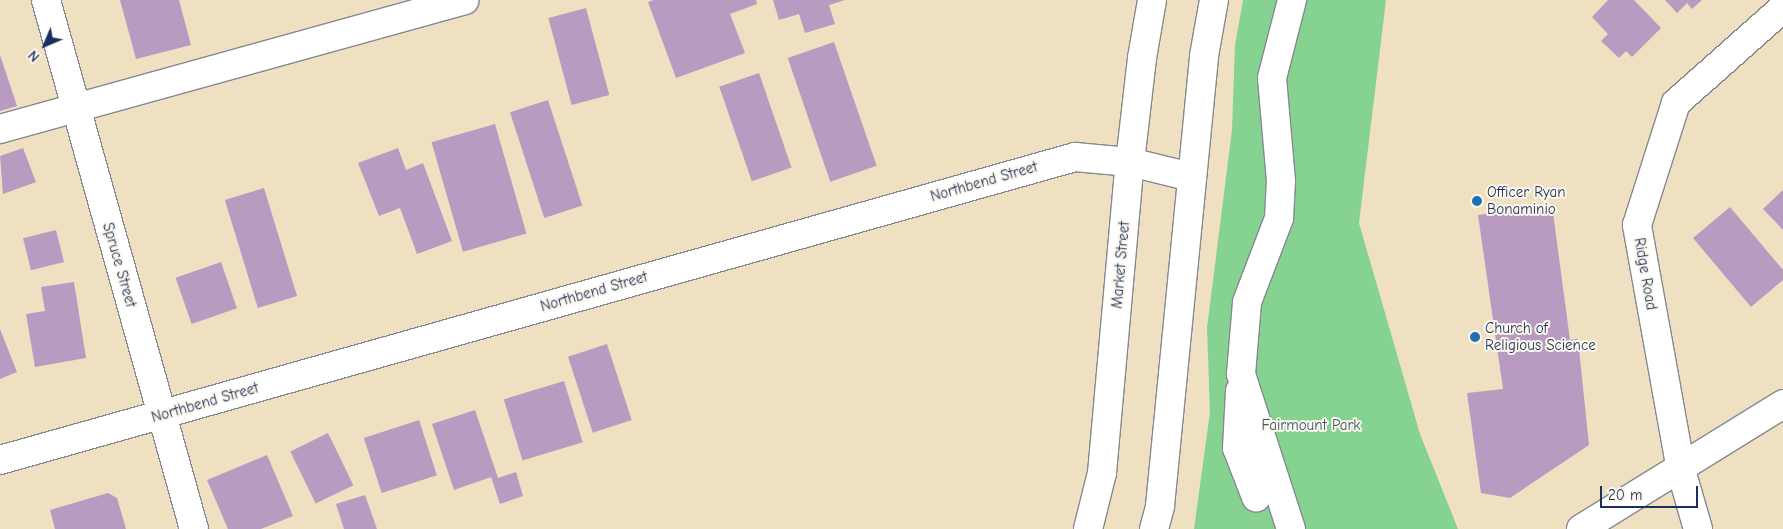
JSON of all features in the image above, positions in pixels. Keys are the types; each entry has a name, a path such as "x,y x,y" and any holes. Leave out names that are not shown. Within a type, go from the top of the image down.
{"street":[{"name":"Spruce Street","path":"46,0 194,529"},
{"path":"0,129 75,106 464,0"},
{"name":"Market Street","path":"1088,529 1102,473 1130,162 1142,58 1152,0"},
{"path":"1154,529 1160,506 1191,177 1214,0"},
{"path":"1256,497 1237,448 1241,374 1248,302 1279,218 1281,181 1272,78 1292,0"},
{"name":"Ridge Road","path":"1698,529 1681,470 1637,225 1676,103 1783,8"},
{"name":"Northbend Street","path":"0,460 1066,159 1075,157 1130,162 1191,177"},
{"path":"1241,374 1291,529"},
{"path":"1581,529 1681,470 1783,404"}],"green space":[{"name":"Fairmount Park","path":"1243,0 1386,0 1359,223 1420,434 1458,529 1194,529 1210,412 1207,328 1232,130 1235,45"}],"building":[{"path":"120,0 179,0 191,45 136,59"},
{"path":"654,0 756,0 757,4 730,14 745,53 676,78 648,2"},
{"path":"773,0 845,0 829,5 835,24 805,33 799,14 779,20"},
{"path":"1608,0 1634,0 1661,28 1632,57 1626,51 1619,58 1601,41 1608,34 1592,17"},
{"path":"1665,0 1702,0 1692,9 1687,3 1677,13"},
{"path":"586,8 609,95 572,105 548,18"},
{"path":"834,42 877,166 830,182 788,58"},
{"path":"0,55 17,106 0,111"},
{"path":"759,73 792,168 752,181 719,87"},
{"path":"548,100 582,206 544,218 510,112"},
{"path":"495,124 526,234 463,252 432,142"},
{"path":"23,148 36,182 3,194 0,156"},
{"path":"398,148 406,170 423,163 452,241 417,254 400,208 379,216 358,163"},
{"path":"264,188 297,296 258,308 225,200"},
{"path":"1783,190 1783,230 1763,209"},
{"path":"1552,205 1570,340 1578,339 1589,445 1510,498 1481,493 1467,393 1503,389 1478,215"},
{"path":"1730,207 1783,270 1783,280 1751,307 1693,238"},
{"path":"56,230 64,262 31,270 23,238"},
{"path":"221,262 237,308 192,324 176,278"},
{"path":"74,282 86,358 35,367 26,314 45,311 41,287"},
{"path":"0,329 17,372 0,379"},
{"path":"607,344 632,420 593,433 568,357"},
{"path":"564,381 583,442 522,461 504,399"},
{"path":"475,410 498,478 516,472 523,496 500,504 491,477 454,490 432,424"},
{"path":"419,420 437,475 382,493 364,438"},
{"path":"328,433 353,485 316,504 290,451"},
{"path":"267,455 293,516 261,529 228,529 207,480"},
{"path":"108,493 117,498 126,529 55,529 50,510"},
{"path":"365,495 377,529 344,529 336,504"}],"place":[{"name":"Officer Ryan Bonaminio","path":"1477,201"},
{"name":"Church of Religious Science","path":"1475,337"}]}
